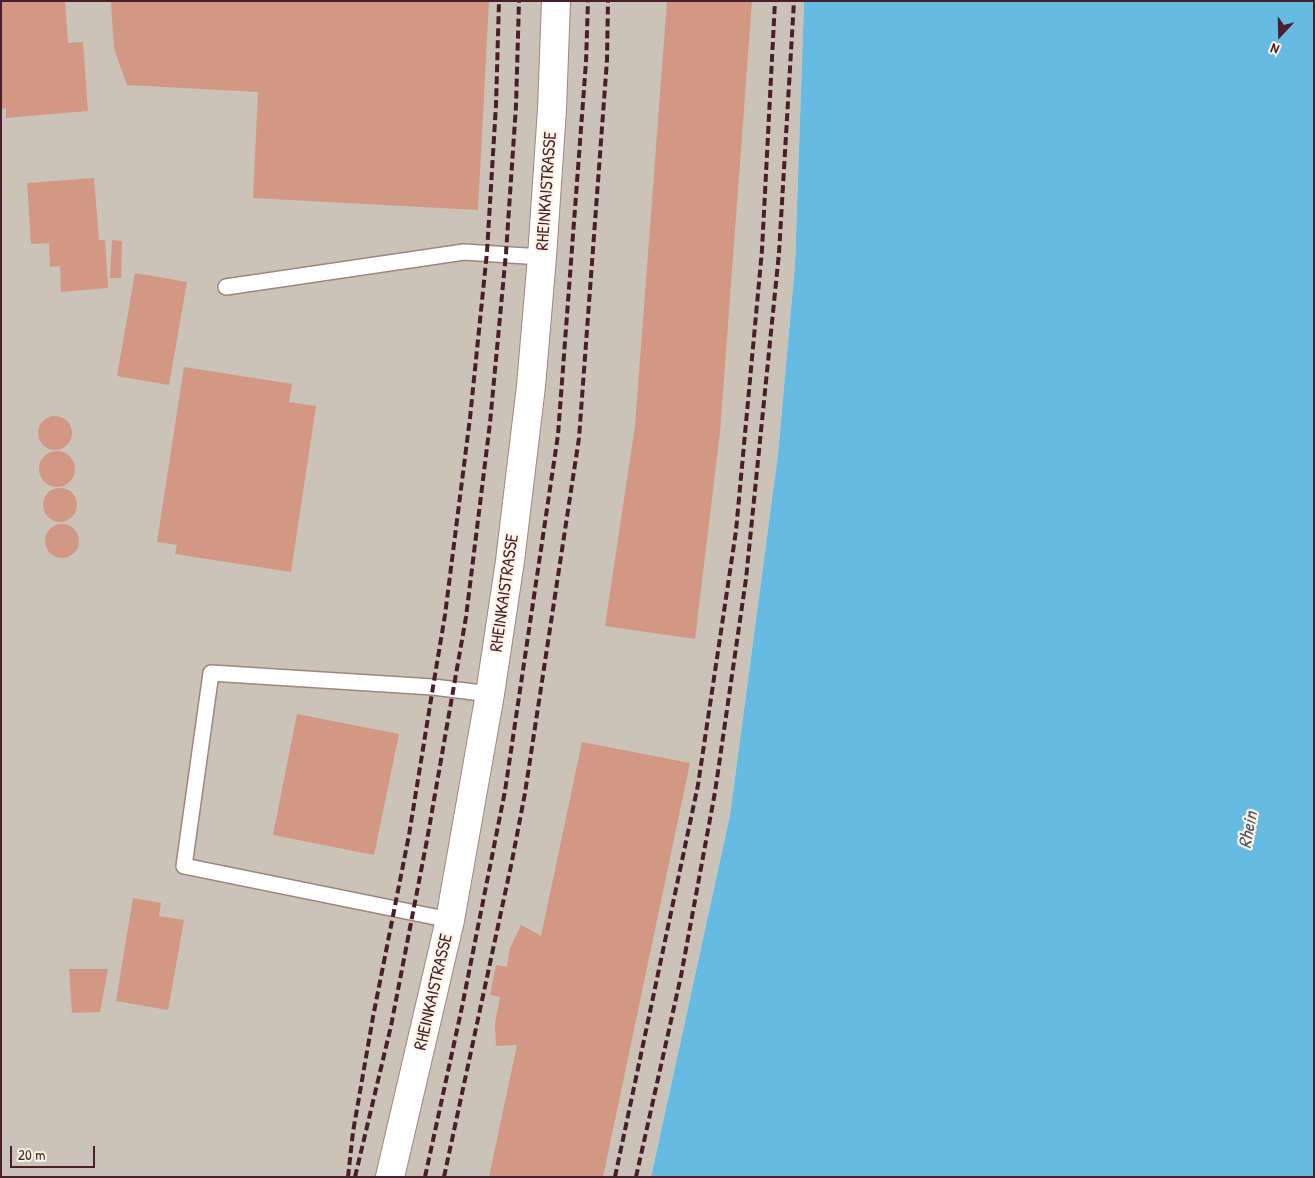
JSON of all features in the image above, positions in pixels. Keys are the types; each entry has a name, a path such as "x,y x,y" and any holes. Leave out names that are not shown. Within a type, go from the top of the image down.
{"street":[{"name":"RHEINKAISTRASSE","path":"390,1177 450,920 490,694 510,561 531,386 542,257 552,109 556,1"}],"lane":[{"path":"226,287 464,252 542,257"},
{"path":"450,920 184,866 211,673 434,687 490,694"}],"shaded area":[{"path":"1,1 804,1 795,264 778,454 730,815 651,1177 1,1177"}],"water":[{"name":"Rhein","path":"804,1 1314,1 1314,1177 651,1177 730,815 778,454 795,264"}],"building":[{"path":"1,1 65,1 68,43 83,42 88,111 6,118 6,108 1,109"},
{"path":"111,1 489,1 478,210 253,198 258,92 127,85 114,49"},
{"path":"667,1 752,1 720,432 695,639 605,626 635,426"},
{"path":"94,178 99,240 105,240 108,288 61,292 60,266 50,267 49,243 31,244 27,183"},
{"path":"112,240 122,241 121,278 110,278"},
{"path":"135,273 187,282 169,385 117,376"},
{"path":"184,367 292,384 289,402 316,406 291,572 175,554 177,545 157,542"},
{"path":"55,416 62,417 67,421 71,426 71,440 67,445 62,449 55,450 48,449 43,445 39,440 38,433 39,426 43,421 48,417"},
{"path":"57,451 69,457 75,469 69,481 57,487 45,481 39,469 45,457"},
{"path":"60,488 67,489 72,493 76,498 76,512 72,517 67,521 60,522 53,521 48,517 44,512 43,505 44,498 48,493 53,489"},
{"path":"62,524 69,525 74,529 78,534 78,548 74,553 69,557 62,558 55,557 50,553 46,548 45,541 46,534 50,529 55,525"},
{"path":"297,714 399,734 374,855 273,835"},
{"path":"582,742 690,763 603,1177 489,1177 517,1045 496,1046 495,1023 500,997 490,995 496,965 507,967 510,948 521,925 541,936"},
{"path":"133,898 161,903 159,916 184,920 168,1010 116,1001"},
{"path":"69,969 108,969 100,1012 72,1013"}],"railway":[{"path":"348,1177 353,1132 373,1017 409,835 445,615 470,418 487,252 496,105 499,1"},
{"path":"355,1177 391,1026 427,840 466,617 490,423 506,253 516,106 519,1"},
{"path":"425,1177 462,1007 505,791 558,435 586,62 588,1"},
{"path":"444,1177 525,793 579,438 607,60 608,1"},
{"path":"615,1177 698,785 736,531 762,250 775,1"},
{"path":"636,1177 681,976 715,792 746,579 779,253 794,1"}]}
